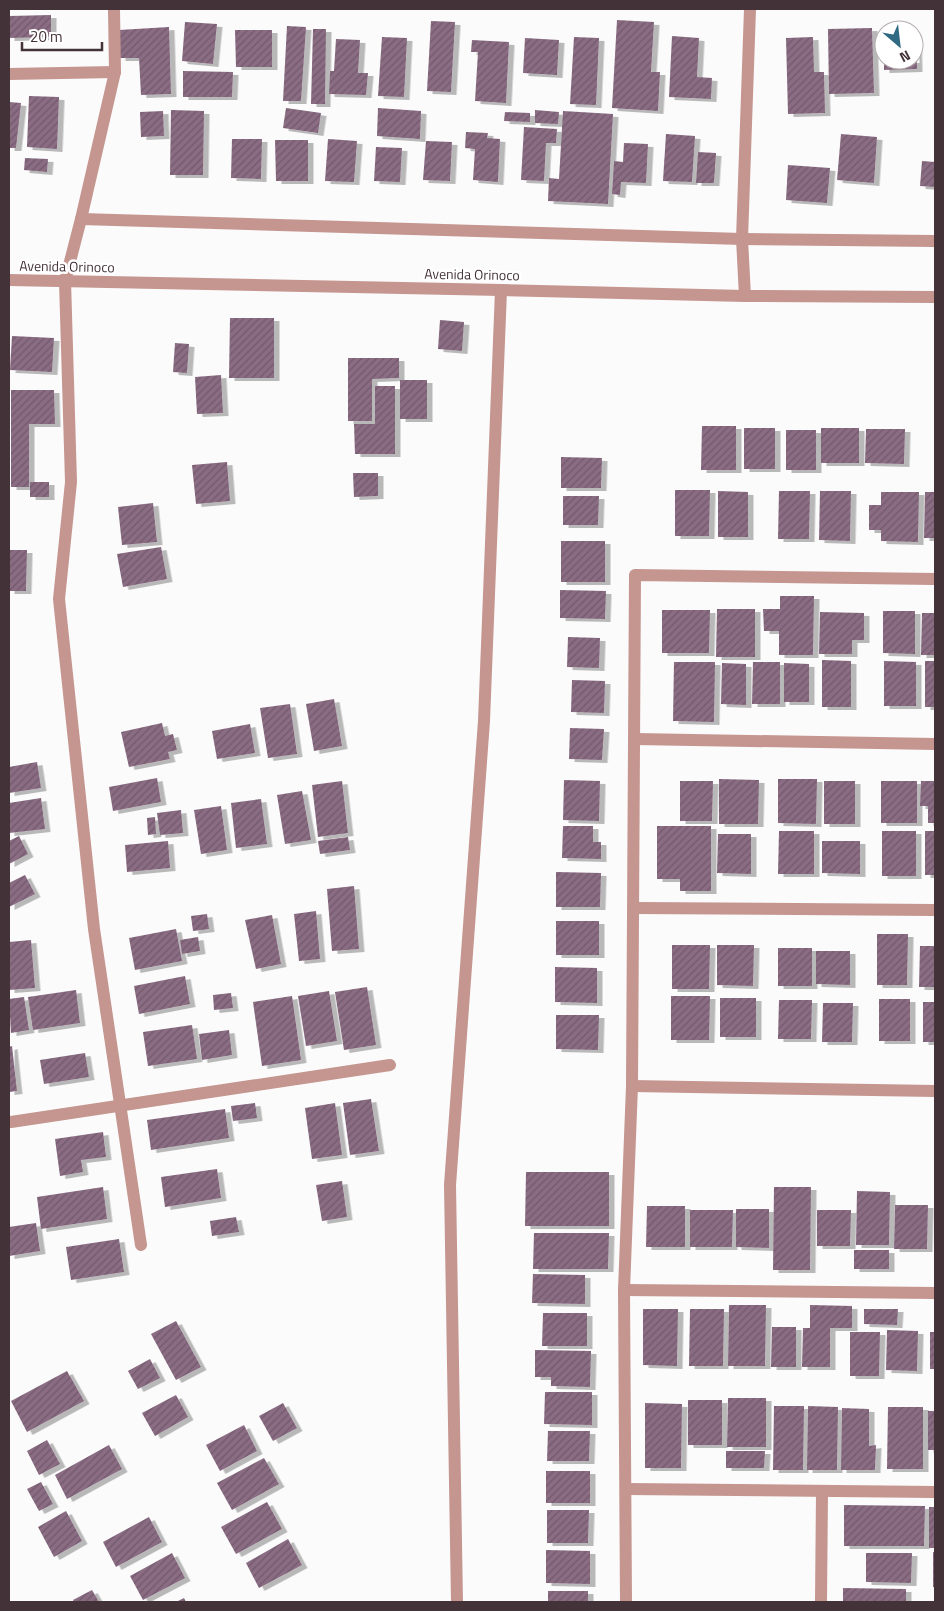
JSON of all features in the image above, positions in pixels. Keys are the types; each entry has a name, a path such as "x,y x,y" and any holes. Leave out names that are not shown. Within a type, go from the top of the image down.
{"street":[{"path":"114,9 115,72 65,281 71,482 59,599 94,929 141,1245"},
{"path":"745,296 742,239 750,9"},
{"path":"9,74 115,72"},
{"path":"81,219 742,239 935,242"},
{"name":"Avenida Orinoco","path":"9,280 745,296 935,297"},
{"path":"457,1602 450,1185 484,721 501,290"},
{"path":"626,1602 627,1489 624,1290 632,1086 635,575 935,579"},
{"path":"635,739 935,744"},
{"path":"634,908 935,910"},
{"path":"10,1122 390,1065"},
{"path":"632,1086 935,1091"},
{"path":"624,1290 935,1293"},
{"path":"627,1489 935,1492"},
{"path":"822,1492 822,1602"}],"building":[{"path":"51,15 51,37 9,38 9,16"},
{"path":"617,20 654,22 651,72 660,72 658,111 612,108"},
{"path":"431,21 455,22 451,92 427,91"},
{"path":"185,22 217,24 213,64 182,61"},
{"path":"287,26 306,27 301,101 283,101"},
{"path":"169,27 171,94 141,95 139,58 120,58 119,30"},
{"path":"872,28 874,93 829,94 828,29"},
{"path":"313,29 326,29 325,104 311,104"},
{"path":"235,30 272,30 272,67 236,67"},
{"path":"672,36 699,38 697,77 712,78 711,99 669,97"},
{"path":"382,37 407,38 404,97 378,96"},
{"path":"574,37 599,38 596,105 570,104"},
{"path":"813,37 814,72 824,72 825,113 788,114 786,38"},
{"path":"525,38 559,40 557,75 523,73"},
{"path":"336,39 360,40 358,73 368,73 366,95 329,94 330,71 334,71"},
{"path":"472,40 509,42 506,103 475,101 478,52 471,52"},
{"path":"183,71 233,72 232,97 183,97"},
{"path":"29,96 59,97 57,149 27,147"},
{"path":"9,102 21,103 16,148 9,148"},
{"path":"286,108 321,113 318,133 283,128"},
{"path":"378,108 421,111 420,139 377,136"},
{"path":"171,110 204,111 203,175 170,175"},
{"path":"535,110 559,112 558,124 535,123"},
{"path":"163,111 164,136 141,137 140,112"},
{"path":"563,111 613,114 608,204 548,201 549,178 559,179"},
{"path":"505,112 530,113 530,122 504,121"},
{"path":"524,127 557,129 556,143 546,143 544,181 521,180"},
{"path":"466,132 488,133 487,138 500,139 498,182 473,180 475,149 465,148"},
{"path":"666,134 695,136 692,182 663,181"},
{"path":"841,134 877,137 874,183 837,180"},
{"path":"232,139 262,139 261,179 231,178"},
{"path":"328,139 357,141 354,182 325,181"},
{"path":"275,140 308,140 308,181 276,181"},
{"path":"426,141 452,142 450,181 423,180"},
{"path":"624,143 648,144 646,183 621,182 620,195 612,194 614,161 623,162"},
{"path":"376,147 402,148 400,182 374,181"},
{"path":"698,152 716,153 714,183 696,183"},
{"path":"25,158 48,159 47,172 24,170"},
{"path":"922,161 935,162 935,187 920,186"},
{"path":"788,165 830,168 827,203 786,200"},
{"path":"230,318 274,318 274,378 229,378"},
{"path":"440,320 464,322 462,351 438,349"},
{"path":"12,336 54,338 52,372 10,370"},
{"path":"175,343 189,344 187,373 173,372"},
{"path":"348,358 399,358 399,378 372,379 372,421 348,421"},
{"path":"221,375 223,413 197,414 195,377"},
{"path":"400,380 427,380 427,419 400,419"},
{"path":"375,386 395,386 395,454 355,454 354,424 375,424"},
{"path":"11,390 54,390 55,424 29,424 29,487 11,487"},
{"path":"702,426 736,426 736,470 701,470"},
{"path":"744,428 775,428 775,469 744,469"},
{"path":"821,428 859,428 859,463 821,463"},
{"path":"866,429 905,429 904,464 865,463"},
{"path":"786,430 816,430 816,470 786,470"},
{"path":"561,457 602,458 601,488 561,488"},
{"path":"227,462 230,501 196,504 192,465"},
{"path":"353,473 378,473 378,496 354,497"},
{"path":"30,482 49,482 49,497 30,497"},
{"path":"675,490 710,490 709,536 675,536"},
{"path":"718,491 748,492 748,537 718,537"},
{"path":"779,491 810,491 809,539 778,539"},
{"path":"820,491 851,491 850,541 819,540"},
{"path":"881,492 919,492 918,542 881,541 881,530 869,530 869,505 881,505"},
{"path":"925,492 935,492 935,538 924,538"},
{"path":"563,496 599,496 598,525 563,525"},
{"path":"153,503 157,542 122,545 118,507"},
{"path":"561,541 605,541 605,582 561,582"},
{"path":"161,547 167,579 123,587 117,554"},
{"path":"9,550 27,550 26,591 9,591"},
{"path":"560,590 606,591 605,619 560,618"},
{"path":"780,596 814,596 813,655 779,655 779,631 764,631 763,609 780,609"},
{"path":"717,609 755,609 755,657 716,657"},
{"path":"662,610 710,610 709,653 662,653"},
{"path":"883,611 915,611 915,654 883,653"},
{"path":"820,612 864,613 864,640 852,640 852,654 819,654"},
{"path":"922,613 935,613 935,655 921,655"},
{"path":"568,637 600,638 599,668 567,667"},
{"path":"822,660 851,661 851,707 822,707"},
{"path":"884,661 916,662 916,706 884,706"},
{"path":"925,661 935,661 935,707 925,707"},
{"path":"674,662 715,662 714,722 673,721"},
{"path":"753,662 780,662 780,704 752,704"},
{"path":"722,663 746,664 746,705 721,704"},
{"path":"784,663 809,664 809,702 784,702"},
{"path":"572,680 605,681 604,713 571,712"},
{"path":"334,699 342,746 314,751 306,704"},
{"path":"290,704 297,754 268,758 260,708"},
{"path":"162,723 165,736 173,734 177,750 168,752 170,759 129,767 121,732"},
{"path":"250,724 255,753 217,759 212,731"},
{"path":"570,728 604,729 602,760 569,759"},
{"path":"37,762 41,788 9,793 9,767"},
{"path":"157,778 161,802 113,811 109,787"},
{"path":"719,779 759,780 758,824 719,824"},
{"path":"778,779 817,779 816,824 778,823"},
{"path":"564,780 600,781 599,821 563,820"},
{"path":"342,781 348,833 318,837 312,785"},
{"path":"680,781 713,781 712,821 680,821"},
{"path":"824,781 855,781 855,824 824,824"},
{"path":"881,781 917,781 917,823 881,823"},
{"path":"921,781 935,781 935,823 928,823 928,806 920,806"},
{"path":"302,791 311,840 285,844 277,795"},
{"path":"41,798 45,829 9,833 9,803"},
{"path":"261,799 267,844 236,848 231,803"},
{"path":"221,806 227,850 201,854 194,810"},
{"path":"181,810 183,833 160,835 157,813"},
{"path":"155,817 156,834 148,835 147,818"},
{"path":"563,826 593,826 593,842 601,842 601,859 562,858"},
{"path":"657,826 711,826 711,891 680,891 680,879 657,879"},
{"path":"779,831 814,831 814,874 778,874"},
{"path":"882,831 916,831 916,876 882,876"},
{"path":"925,831 935,831 935,875 925,875"},
{"path":"718,834 751,834 751,874 717,873"},
{"path":"19,836 28,854 9,864 9,841"},
{"path":"348,837 350,850 320,854 318,841"},
{"path":"168,841 170,868 127,872 125,845"},
{"path":"822,841 860,841 860,874 822,873"},
{"path":"556,872 601,873 600,907 556,907"},
{"path":"25,875 35,894 9,907 9,883"},
{"path":"354,886 359,949 332,951 327,889"},
{"path":"316,911 320,959 299,961 294,914"},
{"path":"207,914 209,929 193,931 191,916"},
{"path":"272,915 281,964 256,969 245,920"},
{"path":"556,921 599,921 599,955 556,955"},
{"path":"176,929 182,961 135,970 129,938"},
{"path":"877,934 908,934 907,985 877,985"},
{"path":"198,937 200,951 182,954 180,940"},
{"path":"31,940 35,988 9,990 9,942"},
{"path":"672,945 710,945 709,989 672,989"},
{"path":"717,945 754,945 753,986 717,985"},
{"path":"920,946 935,946 935,987 919,987"},
{"path":"778,948 812,948 812,986 778,986"},
{"path":"816,951 850,951 850,985 816,984"},
{"path":"555,967 597,968 597,1003 555,1002"},
{"path":"185,976 190,1004 139,1014 134,986"},
{"path":"367,987 376,1045 344,1050 335,992"},
{"path":"76,990 80,1023 33,1030 28,997"},
{"path":"329,991 337,1041 306,1046 298,996"},
{"path":"231,993 233,1008 214,1010 213,995"},
{"path":"292,996 301,1060 262,1066 253,1002"},
{"path":"671,996 710,996 709,1040 671,1040"},
{"path":"24,997 29,1030 11,1033 9,999"},
{"path":"720,998 756,998 756,1037 720,1037"},
{"path":"879,999 910,999 910,1041 879,1041"},
{"path":"779,1000 812,1000 811,1039 778,1039"},
{"path":"923,1002 935,1002 935,1042 923,1042"},
{"path":"823,1003 853,1003 852,1042 822,1042"},
{"path":"556,1015 599,1015 598,1050 556,1049"},
{"path":"192,1025 197,1059 148,1066 143,1032"},
{"path":"229,1030 232,1055 202,1060 199,1034"},
{"path":"12,1046 17,1091 9,1092 9,1047"},
{"path":"85,1053 89,1077 44,1084 40,1060"},
{"path":"371,1099 379,1151 350,1155 343,1103"},
{"path":"255,1103 257,1118 233,1121 231,1106"},
{"path":"335,1103 342,1155 312,1159 305,1108"},
{"path":"225,1109 229,1138 151,1150 147,1120"},
{"path":"103,1132 106,1157 81,1160 83,1172 60,1176 55,1139"},
{"path":"217,1169 221,1198 165,1207 161,1177"},
{"path":"526,1172 609,1172 609,1226 525,1226"},
{"path":"342,1181 347,1217 322,1221 316,1185"},
{"path":"103,1187 107,1219 41,1229 37,1197"},
{"path":"774,1187 811,1187 810,1270 773,1270"},
{"path":"857,1191 890,1192 889,1245 856,1245"},
{"path":"895,1205 928,1205 927,1249 894,1249"},
{"path":"647,1206 685,1206 685,1247 646,1247"},
{"path":"736,1209 769,1209 769,1248 736,1247"},
{"path":"690,1210 733,1210 732,1247 690,1247"},
{"path":"817,1210 851,1210 850,1246 817,1246"},
{"path":"236,1217 239,1232 212,1236 210,1221"},
{"path":"36,1223 40,1251 9,1256 9,1227"},
{"path":"534,1233 609,1233 608,1269 533,1269"},
{"path":"119,1239 124,1272 71,1280 66,1247"},
{"path":"854,1250 889,1250 889,1269 854,1269"},
{"path":"533,1274 585,1275 585,1304 532,1303"},
{"path":"729,1305 766,1305 765,1366 728,1366"},
{"path":"810,1305 852,1306 852,1328 830,1328 830,1367 802,1367 803,1328 810,1328"},
{"path":"643,1309 678,1309 677,1366 643,1365"},
{"path":"690,1309 724,1309 723,1366 689,1366"},
{"path":"864,1309 898,1309 897,1325 864,1324"},
{"path":"543,1313 587,1313 587,1346 542,1346"},
{"path":"176,1321 201,1367 176,1380 151,1334"},
{"path":"772,1327 796,1327 796,1367 771,1367"},
{"path":"887,1330 918,1331 917,1371 886,1370"},
{"path":"850,1332 880,1332 879,1376 850,1376"},
{"path":"930,1332 935,1332 935,1369 930,1369"},
{"path":"535,1350 591,1351 590,1387 551,1386 551,1377 535,1377"},
{"path":"150,1359 160,1378 138,1389 128,1371"},
{"path":"67,1371 84,1401 27,1432 11,1401"},
{"path":"545,1392 592,1392 592,1425 544,1424"},
{"path":"176,1395 188,1417 155,1436 142,1413"},
{"path":"728,1398 766,1398 766,1447 727,1447"},
{"path":"688,1400 722,1400 722,1445 688,1445"},
{"path":"283,1403 297,1428 273,1441 259,1416"},
{"path":"645,1403 682,1404 681,1468 645,1468"},
{"path":"774,1406 804,1406 803,1470 773,1470"},
{"path":"808,1406 838,1407 837,1470 807,1470"},
{"path":"888,1407 923,1407 923,1469 887,1469"},
{"path":"842,1408 869,1409 869,1446 876,1445 875,1470 841,1470"},
{"path":"928,1411 935,1411 935,1450 928,1450"},
{"path":"244,1425 257,1451 220,1471 206,1445"},
{"path":"548,1431 590,1431 589,1461 547,1461"},
{"path":"47,1440 60,1464 39,1475 27,1451"},
{"path":"109,1445 122,1469 67,1499 55,1475"},
{"path":"726,1451 765,1451 764,1468 726,1468"},
{"path":"264,1458 279,1484 232,1510 217,1483"},
{"path":"546,1471 590,1471 590,1503 546,1503"},
{"path":"41,1482 53,1504 39,1511 27,1489"},
{"path":"267,1502 282,1529 236,1554 221,1527"},
{"path":"844,1505 925,1506 924,1546 844,1546"},
{"path":"929,1507 935,1507 935,1548 929,1548"},
{"path":"547,1510 589,1510 588,1543 547,1543"},
{"path":"66,1511 82,1541 54,1557 38,1527"},
{"path":"149,1517 162,1542 116,1567 103,1542"},
{"path":"288,1539 302,1565 259,1588 246,1563"},
{"path":"546,1550 590,1551 590,1584 546,1583"},
{"path":"933,1552 935,1552 935,1587 933,1587"},
{"path":"172,1553 185,1578 143,1600 130,1576"},
{"path":"866,1553 912,1553 911,1583 866,1582"},
{"path":"843,1588 906,1589 906,1602 843,1602"},
{"path":"92,1590 99,1602 74,1602 73,1600"},
{"path":"548,1591 588,1591 588,1602 548,1602"},
{"path":"184,1598 186,1602 176,1602"}]}
